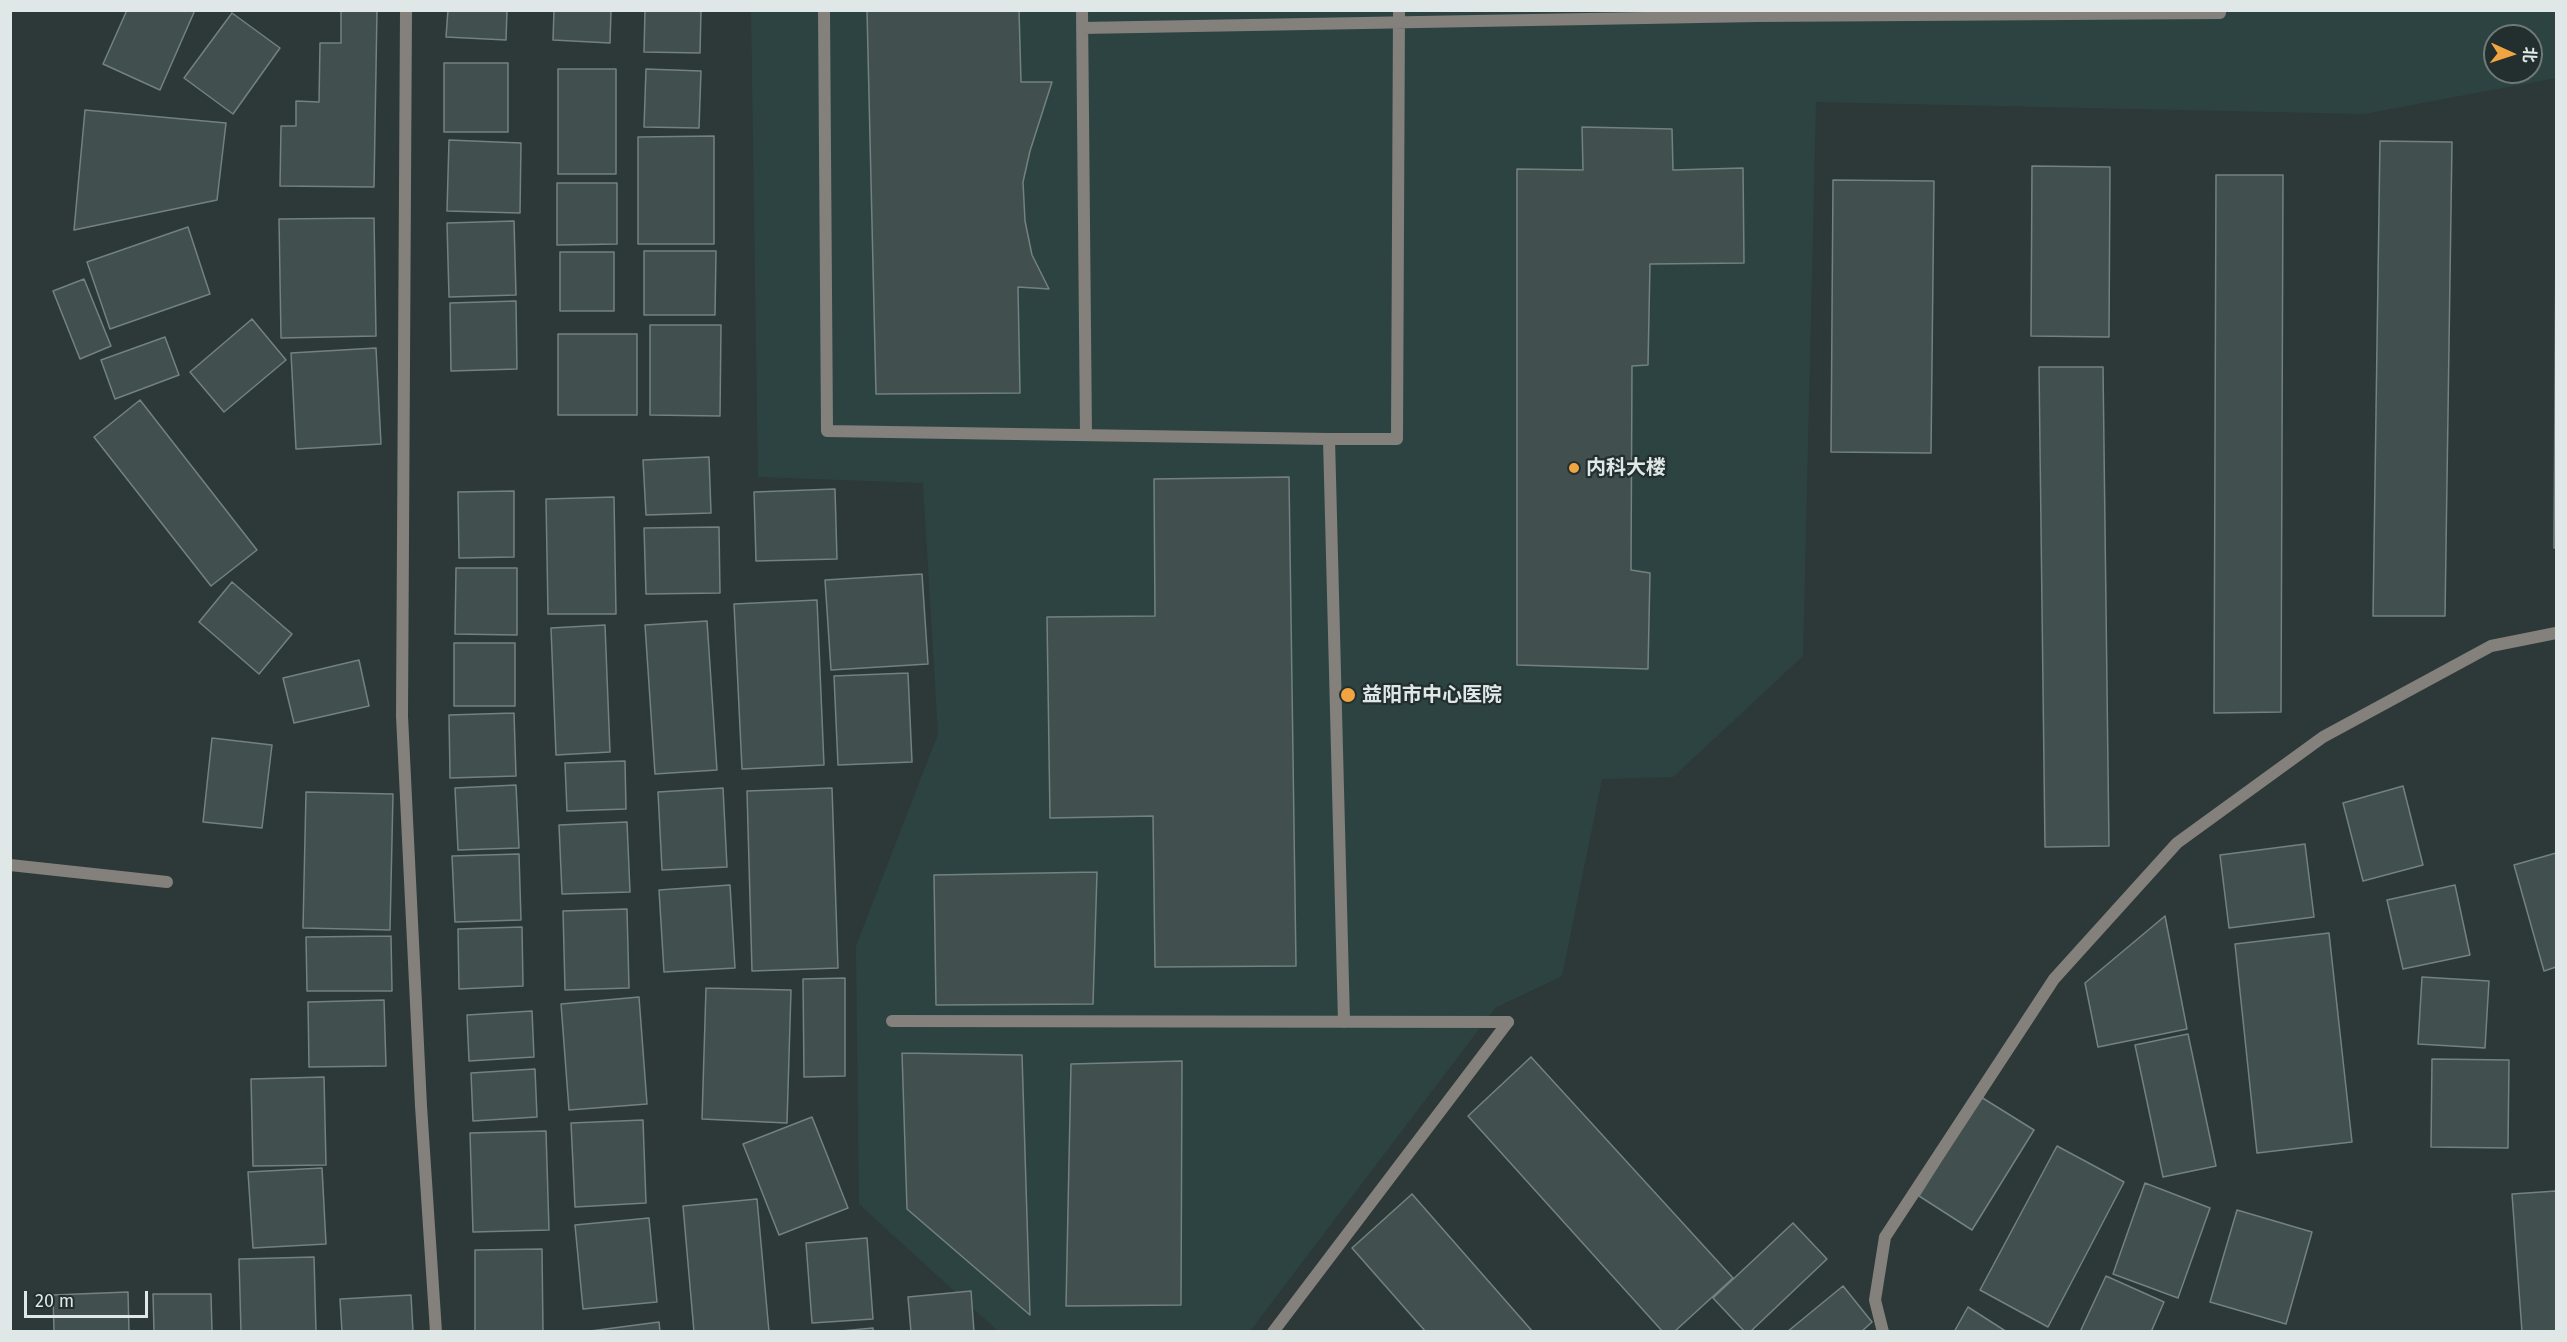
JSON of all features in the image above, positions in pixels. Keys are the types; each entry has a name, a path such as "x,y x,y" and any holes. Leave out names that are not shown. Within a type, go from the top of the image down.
{"street":[{"path":"406,10 402,716 421,1106 436,1332"},
{"path":"824,10 827,430 1329,439 1397,439 1399,16"},
{"path":"1082,10 1086,435"},
{"path":"1082,28 1399,16 2220,13 2220,10"},
{"path":"1329,439 1344,1022"},
{"path":"1882,1332 1875,1300 1885,1237 2054,979 2177,843 2323,737 2491,646 2556,633"},
{"path":"10,865 167,882"},
{"path":"892,1021 1508,1022 1273,1332"}],"shaded area":[{"name":"益阳市中心医院","path":"2556,10 2556,78 2543,80 2543,24 2483,24 2483,84 2524,84 2364,114 1816,102 1803,656 1673,777 1602,779 1562,976 1495,1008 1250,1331 999,1332 859,1204 856,946 938,734 923,483 758,477 751,11"}],"building":[{"path":"127,10 195,10 160,90 103,64"},
{"path":"341,10 377,10 374,187 280,186 281,126 296,126 296,101 319,102 320,43 341,43"},
{"path":"448,10 507,10 506,40 446,37"},
{"path":"554,10 611,10 610,43 553,40"},
{"path":"645,10 701,10 700,53 644,52"},
{"path":"867,10 1019,10 1021,82 1052,82 1030,151 1023,182 1025,221 1032,255 1049,289 1018,287 1020,393 876,394"},
{"path":"232,13 280,48 233,114 184,78"},
{"path":"444,63 508,63 508,132 444,132"},
{"path":"558,69 616,69 616,174 558,174"},
{"path":"646,69 701,71 699,128 644,127"},
{"path":"85,110 226,123 217,200 74,230"},
{"name":"内科大楼","path":"1582,127 1672,129 1673,170 1743,168 1744,263 1650,264 1648,365 1632,366 1631,570 1650,573 1648,669 1517,665 1517,169 1583,170"},
{"path":"714,136 714,244 638,244 638,137"},
{"path":"449,140 521,143 520,213 447,211"},
{"path":"2380,141 2452,142 2445,616 2373,616"},
{"path":"2032,166 2110,167 2109,337 2031,336"},
{"path":"2216,175 2283,175 2281,712 2214,713"},
{"path":"1833,180 1934,181 1931,453 1831,452"},
{"path":"557,183 617,183 617,244 557,245"},
{"path":"374,218 376,336 281,338 279,219"},
{"path":"514,221 516,295 449,297 447,223"},
{"path":"188,227 210,294 110,329 87,262"},
{"path":"2556,231 2556,548 2554,548"},
{"path":"644,251 716,251 715,315 644,315"},
{"path":"560,252 614,252 614,311 560,311"},
{"path":"84,279 111,346 80,359 53,291"},
{"path":"516,301 517,369 451,371 450,303"},
{"path":"252,319 286,360 224,412 190,372"},
{"path":"650,325 721,325 720,416 650,415"},
{"path":"558,334 637,334 637,415 558,415"},
{"path":"165,337 179,375 115,399 101,360"},
{"path":"376,348 381,444 296,449 291,353"},
{"path":"2039,367 2103,367 2109,846 2045,847"},
{"path":"140,400 257,550 211,586 94,437"},
{"path":"709,457 711,513 646,515 643,460"},
{"path":"1289,477 1296,966 1155,967 1153,816 1050,818 1047,617 1155,616 1154,479"},
{"path":"835,489 837,559 756,561 754,492"},
{"path":"514,491 514,557 459,558 458,492"},
{"path":"614,497 616,614 548,614 546,499"},
{"path":"719,527 720,593 646,594 644,528"},
{"path":"456,568 517,568 517,635 455,634"},
{"path":"922,574 928,664 831,670 825,580"},
{"path":"232,582 292,634 259,674 199,622"},
{"path":"817,600 824,765 742,769 734,604"},
{"path":"707,621 717,770 655,774 645,625"},
{"path":"605,625 610,752 556,755 551,628"},
{"path":"454,643 515,643 515,706 454,706"},
{"path":"359,660 369,706 294,723 283,678"},
{"path":"908,673 912,762 838,765 834,676"},
{"path":"514,713 516,776 450,778 449,715"},
{"path":"212,738 272,745 262,828 203,822"},
{"path":"625,761 626,809 567,811 565,763"},
{"path":"516,785 519,848 458,850 455,788"},
{"path":"2403,786 2423,865 2363,881 2343,803"},
{"path":"723,788 727,867 662,870 658,792"},
{"path":"832,788 838,968 752,971 747,791"},
{"path":"306,792 393,794 390,930 303,928"},
{"path":"627,822 630,892 562,894 559,825"},
{"path":"2305,844 2314,917 2229,928 2220,855"},
{"path":"2556,853 2556,967 2544,971 2514,865"},
{"path":"519,854 521,920 455,922 452,856"},
{"path":"1097,872 1093,1004 936,1005 934,875"},
{"path":"730,885 735,968 664,972 659,890"},
{"path":"2455,885 2470,955 2403,969 2387,900"},
{"path":"627,909 629,988 565,990 563,911"},
{"path":"2165,916 2187,1029 2098,1047 2085,983"},
{"path":"522,927 523,986 459,989 458,929"},
{"path":"2329,933 2352,1142 2257,1153 2235,944"},
{"path":"391,936 392,991 307,991 306,937"},
{"path":"2422,977 2489,981 2485,1048 2418,1044"},
{"path":"845,978 845,1076 804,1077 803,979"},
{"path":"706,988 791,990 787,1123 702,1119"},
{"path":"639,997 647,1104 569,1110 561,1004"},
{"path":"384,1000 386,1066 309,1067 308,1002"},
{"path":"532,1011 534,1057 469,1061 467,1015"},
{"path":"2188,1034 2216,1166 2163,1177 2135,1045"},
{"path":"902,1053 1022,1055 1030,1315 907,1209"},
{"path":"1531,1057 1733,1278 1674,1332 1663,1332 1468,1116"},
{"path":"2432,1059 2509,1060 2508,1148 2431,1147"},
{"path":"1182,1061 1181,1305 1066,1306 1071,1064"},
{"path":"535,1069 537,1117 473,1121 471,1073"},
{"path":"324,1077 326,1165 253,1166 251,1079"},
{"path":"1981,1097 2034,1130 1972,1230 1919,1196"},
{"path":"812,1117 848,1208 779,1235 743,1144"},
{"path":"643,1120 646,1203 575,1207 571,1123"},
{"path":"546,1131 549,1230 473,1232 470,1133"},
{"path":"2057,1146 2124,1182 2048,1327 1980,1290"},
{"path":"322,1168 326,1244 253,1248 248,1172"},
{"path":"2145,1183 2210,1208 2178,1298 2113,1274"},
{"path":"2556,1191 2556,1332 2522,1332 2512,1194"},
{"path":"1412,1194 1533,1332 1426,1332 1352,1248"},
{"path":"757,1199 769,1332 694,1332 683,1206"},
{"path":"2237,1210 2312,1232 2286,1324 2210,1302"},
{"path":"649,1218 657,1302 583,1309 575,1225"},
{"path":"1793,1223 1827,1259 1750,1332 1745,1332 1713,1298"},
{"path":"867,1238 873,1319 812,1323 806,1243"},
{"path":"542,1249 543,1332 475,1332 475,1250"},
{"path":"314,1257 316,1332 241,1332 239,1259"},
{"path":"2106,1276 2164,1302 2151,1332 2080,1332"},
{"path":"1843,1286 1872,1322 1861,1332 1787,1332"},
{"path":"971,1291 974,1332 911,1332 908,1297"},
{"path":"128,1292 129,1332 54,1332 53,1295"},
{"path":"153,1294 211,1294 212,1332 154,1332"},
{"path":"411,1295 413,1332 342,1332 340,1299"},
{"path":"1968,1307 2007,1332 1954,1332"},
{"path":"659,1322 660,1332 583,1332"},
{"path":"873,1328 873,1332 830,1332"}],"place":[{"name":"内科大楼","path":"1574,468"},
{"name":"益阳市中心医院","path":"1348,695"}]}
